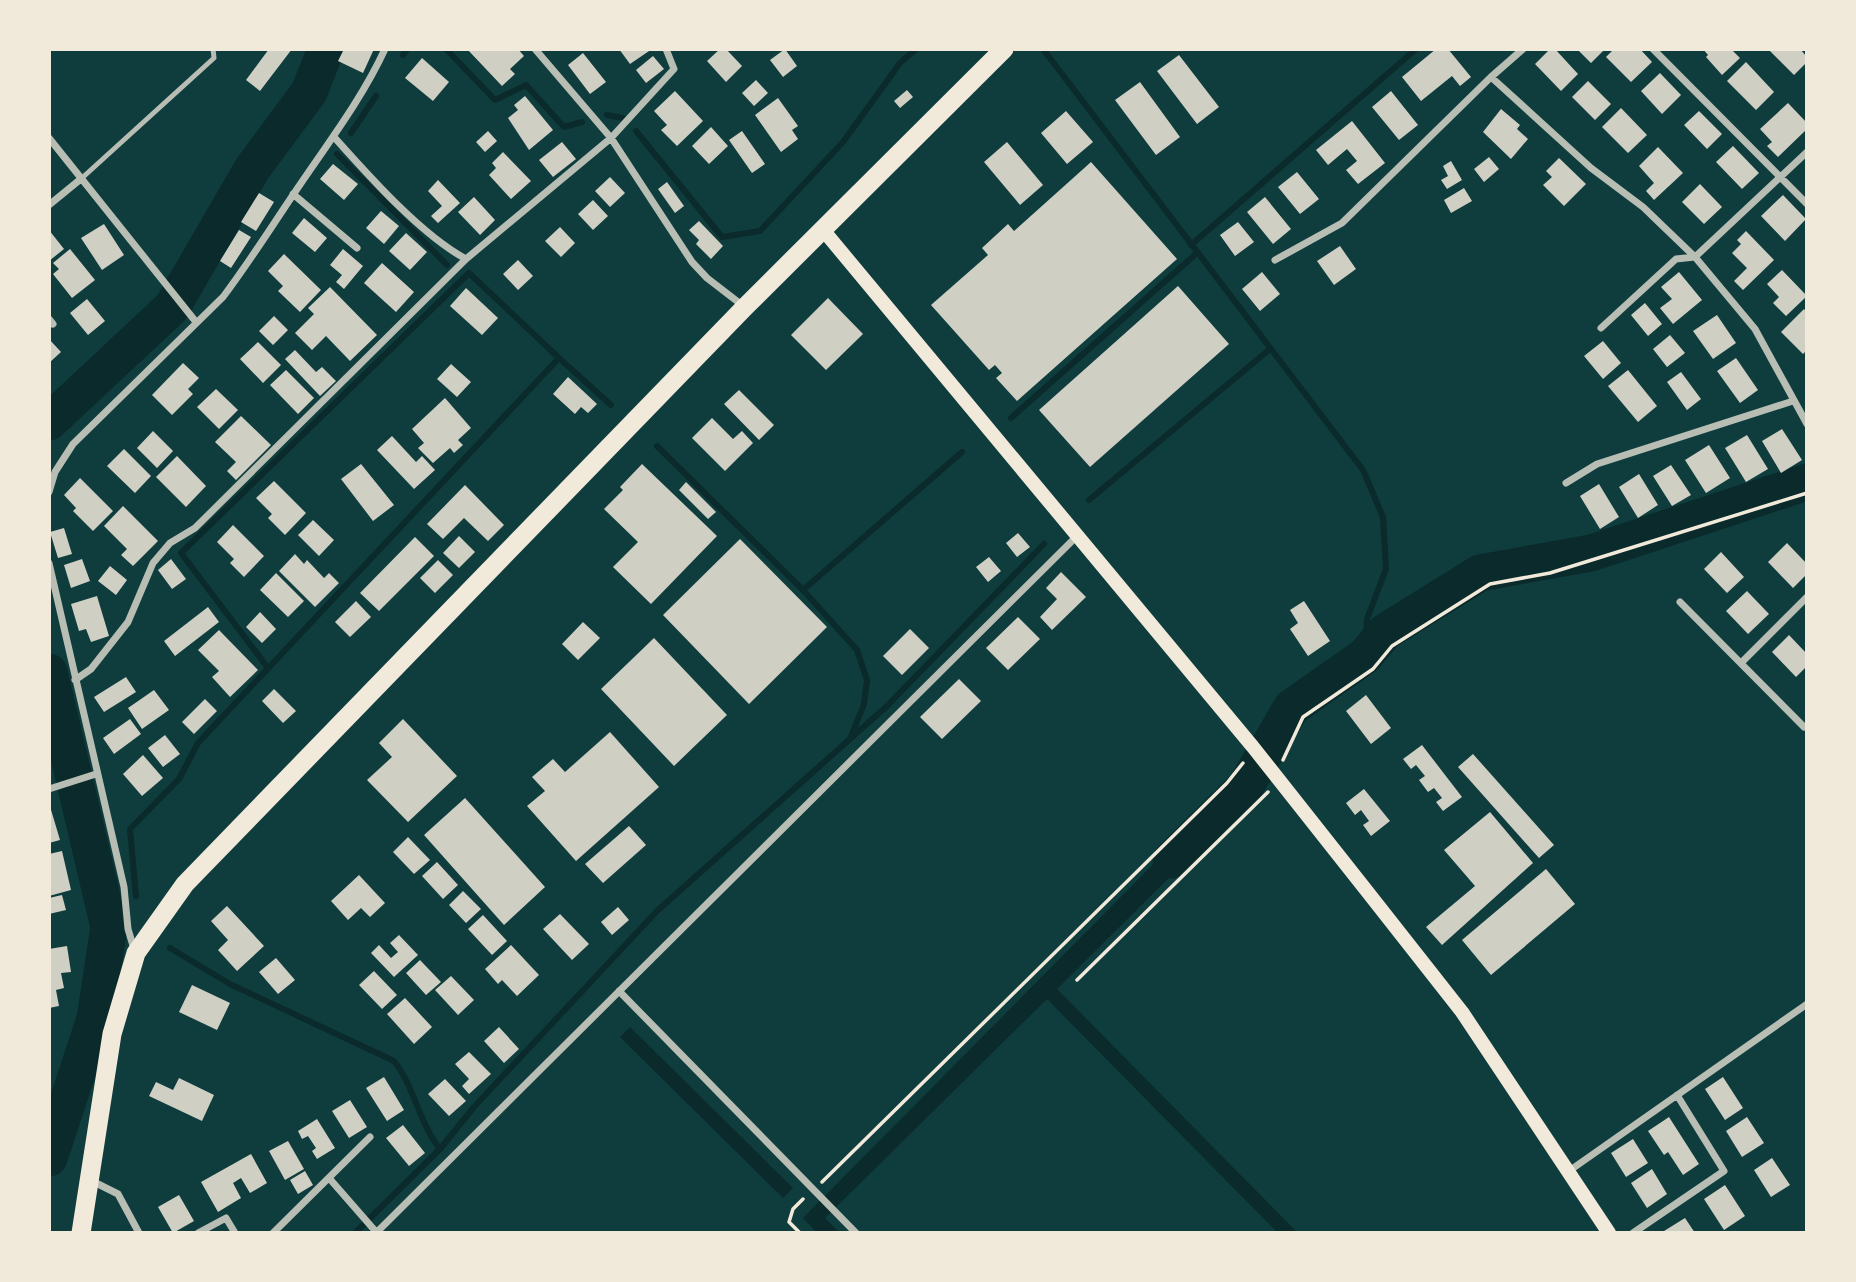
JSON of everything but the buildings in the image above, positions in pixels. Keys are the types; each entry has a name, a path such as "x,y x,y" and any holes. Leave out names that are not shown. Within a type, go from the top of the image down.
{"highway":[{"path":"81,1233 112,1034 136,953 185,884 745,307 1004,49"}],"main road":[{"path":"824,231 1253,747 1462,1012 1609,1233"}],"street":[{"path":"49,492 55,472 73,444 223,297 243,271 334,137 385,49"},
{"path":"535,49 611,138 692,262 707,278 745,307"},
{"path":"75,680 91,669 128,622 153,563 170,544 195,528 466,259 611,138 674,69 666,49"},
{"path":"1275,260 1342,223 1523,49"},
{"path":"1653,49 1807,204"},
{"path":"1492,77 1591,168 1643,207 1695,257 1755,329 1807,424"},
{"path":"334,137 364,171 449,250 466,259"},
{"path":"49,138 162,277 195,322"},
{"path":"1601,328 1676,259 1695,257 1807,152"},
{"path":"49,205 82,178"},
{"path":"293,194 357,248"},
{"path":"1566,483 1597,464 1793,401"},
{"path":"329,1178 377,1233 1078,535"},
{"path":"49,563 124,887 128,929 136,953"},
{"path":"1741,663 1807,597"},
{"path":"1680,602 1804,727"},
{"path":"49,789 96,774"},
{"path":"619,991 856,1233"},
{"path":"1569,1171 1807,1004"},
{"path":"1633,1233 1724,1171 1677,1096"},
{"path":"273,1233 370,1138"},
{"path":"89,1180 118,1194 139,1233"},
{"path":"198,1233 226,1218 235,1233"}],"lane":[{"path":"82,178 214,58 213,49"}],"path":[{"path":"1077,979 1268,791 1273,772 1284,759 1303,717 1373,670 1392,646 1490,584 1550,573 1807,493"},
{"path":"800,1233 789,1222 793,1209 1227,783 1253,747"}],"water":[{"path":"1199,818 1214,833 1057,989 1298,1233 1278,1233 1047,999 825,1218 840,1233 817,1233 803,1218"},
{"path":"630,1027 793,1188 783,1198 620,1037"}],"waterway":[{"path":"49,422 172,307 252,169 309,92 326,49"},
{"path":"403,55 407,49"},
{"path":"446,49 495,100 526,85 564,127 582,122"},
{"path":"636,131 722,237 760,231 843,142 900,63 916,49"},
{"path":"1043,49 1363,470 1383,517 1386,569 1367,619 1365,656"},
{"path":"1191,245 1416,49"},
{"path":"351,133 376,96"},
{"path":"607,115 623,118"},
{"path":"337,154 447,265"},
{"path":"1011,418 1197,253"},
{"path":"136,896 130,829 179,779 198,743 559,358 469,273 181,553 268,668"},
{"path":"1089,500 1270,349"},
{"path":"559,358 611,405"},
{"path":"657,446 803,590 857,650 867,680 864,704 850,739"},
{"path":"803,590 962,452"},
{"path":"1171,860 1246,786 1291,708 1365,656 1385,632 1480,573 1591,553 1807,482"},
{"path":"355,1233 440,1149 474,1107 657,911 887,706 1044,544"},
{"path":"49,672 109,927 95,1019 49,1158"},
{"path":"170,948 230,984 394,1061 440,1149"}]}
